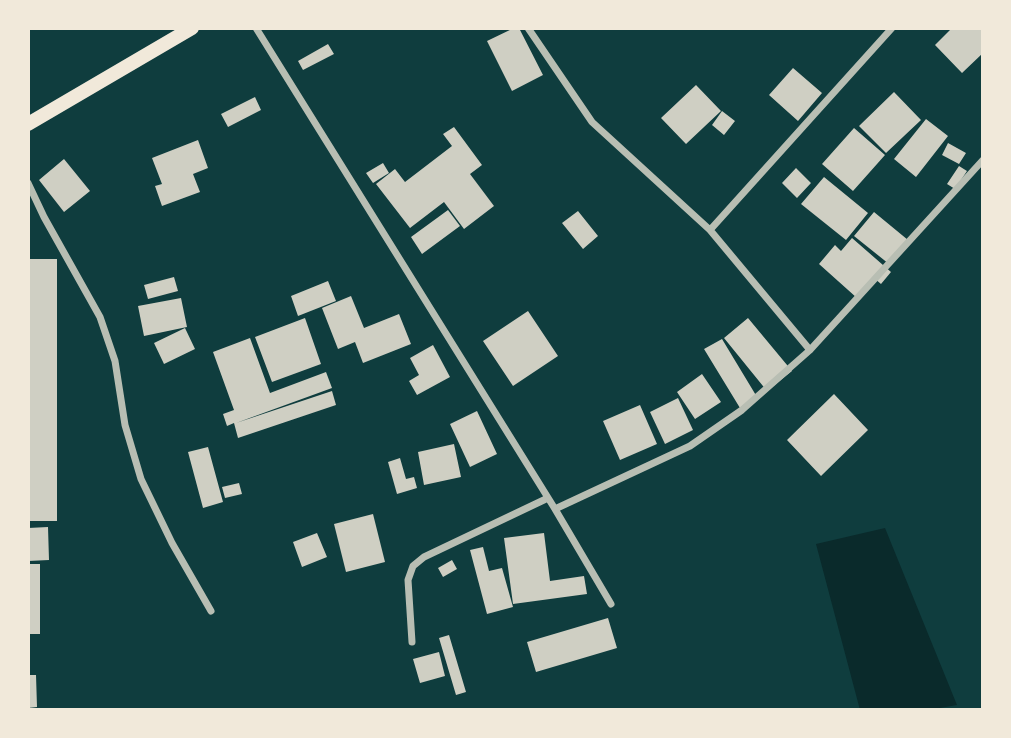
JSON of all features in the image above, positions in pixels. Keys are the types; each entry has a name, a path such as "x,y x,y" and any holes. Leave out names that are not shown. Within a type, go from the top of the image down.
{"main road":[{"path":"28,124 192,28"}],"street":[{"path":"256,28 555,509 611,604"},
{"path":"528,28 592,122 710,230 810,350"},
{"path":"710,230 892,28"},
{"path":"555,509 690,446 742,410 810,350 983,160"},
{"path":"28,183 100,317 116,361 125,425 141,479 172,543 211,611"},
{"path":"412,642 408,580 413,566 424,557 548,498"}],"water":[{"path":"885,528 957,705 928,710 860,710 816,544"}],"building":[{"path":"519,28 543,75 512,91 487,41"},
{"path":"952,28 983,28 983,53 962,73 935,45"},
{"path":"328,44 334,54 303,70 298,61"},
{"path":"793,68 822,93 798,121 769,95"},
{"path":"696,85 721,111 686,144 661,118"},
{"path":"894,92 921,120 886,153 859,126"},
{"path":"255,97 261,110 228,127 221,114"},
{"path":"722,111 735,121 724,135 712,125"},
{"path":"926,119 948,136 916,177 894,159"},
{"path":"454,127 482,165 470,174 494,206 464,229 444,202 410,228 376,184 395,169 405,182 452,146 443,134"},
{"path":"854,128 885,155 853,191 822,164"},
{"path":"198,140 208,168 193,174 200,192 162,206 155,186 162,184 152,158"},
{"path":"948,143 966,153 959,164 942,155"},
{"path":"64,159 90,191 64,212 39,180"},
{"path":"383,163 389,173 373,183 366,173"},
{"path":"959,166 967,171 955,189 947,184"},
{"path":"796,168 811,183 797,198 782,183"},
{"path":"824,177 868,213 846,240 801,204"},
{"path":"448,210 460,226 422,254 411,237"},
{"path":"578,211 598,236 583,249 562,223"},
{"path":"874,212 908,240 889,264 854,236"},
{"path":"852,238 891,272 881,284 874,278 857,298 819,264 835,245 841,251"},
{"path":"28,259 57,259 57,521 28,521"},
{"path":"174,277 178,291 148,299 144,285"},
{"path":"328,281 336,301 298,316 291,296"},
{"path":"351,296 364,328 399,314 411,344 363,363 355,342 338,349 322,308"},
{"path":"181,298 187,327 144,336 138,306"},
{"path":"528,311 558,356 513,386 483,341"},
{"path":"305,318 321,364 272,382 255,337"},
{"path":"748,318 792,371 767,391 724,338"},
{"path":"185,328 195,349 164,364 154,343"},
{"path":"250,338 270,393 326,372 332,388 236,423 332,391 336,405 238,438 234,423 227,426 223,414 234,410 213,352"},
{"path":"722,339 757,397 740,408 704,349"},
{"path":"433,345 450,377 417,395 409,381 419,375 410,358"},
{"path":"702,374 721,402 695,419 677,392"},
{"path":"834,394 868,430 821,476 787,440"},
{"path":"678,398 693,430 665,444 650,412"},
{"path":"640,405 657,444 620,460 603,421"},
{"path":"477,411 497,454 470,467 450,424"},
{"path":"454,444 461,477 424,485 418,452"},
{"path":"208,447 223,502 203,508 188,452"},
{"path":"400,458 406,479 414,477 417,488 397,494 388,462"},
{"path":"239,483 242,494 225,498 222,487"},
{"path":"373,514 385,562 346,572 334,524"},
{"path":"48,527 49,560 28,561 28,528"},
{"path":"317,533 327,557 302,567 293,542"},
{"path":"544,533 550,581 584,576 587,594 513,604 504,538"},
{"path":"483,547 489,571 502,568 513,607 487,614 470,550"},
{"path":"452,560 457,569 443,577 438,568"},
{"path":"28,564 40,564 40,634 28,634"},
{"path":"608,618 617,648 536,672 527,642"},
{"path":"449,635 466,692 456,695 439,638"},
{"path":"439,652 445,676 420,683 413,659"},
{"path":"28,675 36,675 37,707 28,708"}]}
